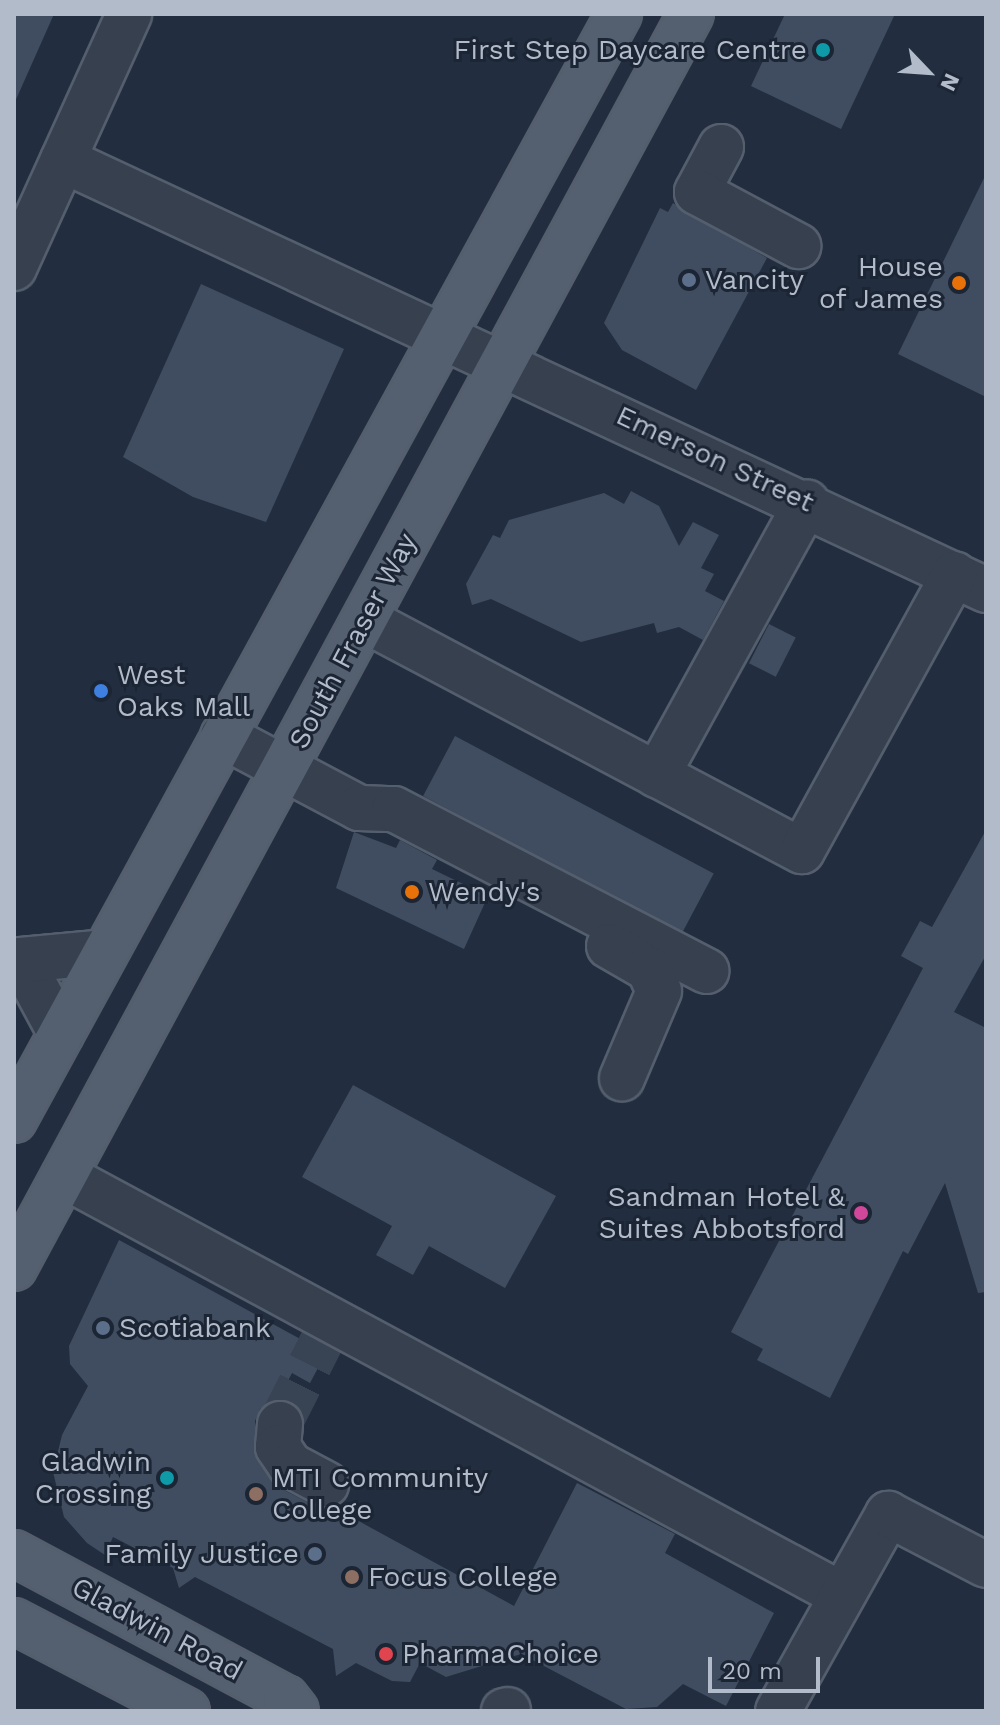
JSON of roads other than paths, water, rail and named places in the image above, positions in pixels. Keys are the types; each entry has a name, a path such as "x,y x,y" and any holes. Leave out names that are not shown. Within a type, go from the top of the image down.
{"main road":[{"path":"14,1120 442,332 619,14"},
{"name":"South Fraser Way","path":"14,1268 691,14"},
{"path":"14,1540 73,1584"},
{"name":"Gladwin Road","path":"14,1553 286,1698 296,1711"},
{"name":"Gladwin Road","path":"18,1625 187,1711"}],"street":[{"path":"14,268 129,14"},
{"path":"721,147 697,192 798,246"},
{"name":"Emerson Street","path":"63,160 442,332 807,502 970,582"},
{"path":"657,775 807,502"},
{"path":"365,620 802,851 970,582"},
{"path":"223,736 359,808 401,840 649,969 658,1003 622,1078"},
{"path":"359,808 394,809 706,971"},
{"path":"61,1034 21,960 105,952"},
{"path":"64,1176 842,1595"},
{"path":"280,1424 278,1447 290,1465 326,1484"},
{"path":"778,1711 888,1514 986,1565"}],"tunnel":[{"path":"280,1424 332,1321"}],"place":[{"name":"First Step Daycare Centre","path":"823,50"},
{"name":"Vancity","path":"689,280"},
{"name":"House of James","path":"959,283"},
{"name":"West Oaks Mall","path":"101,691"},
{"name":"Wendy's","path":"412,892"},
{"name":"Sandman Hotel & Suites Abbotsford","path":"861,1213"},
{"name":"Scotiabank","path":"103,1328"},
{"name":"Gladwin Crossing","path":"167,1478"},
{"name":"MTI Community College","path":"256,1494"},
{"name":"Family Justice","path":"315,1554"},
{"name":"Focus College","path":"352,1577"},
{"name":"PharmaChoice","path":"386,1654"}]}
